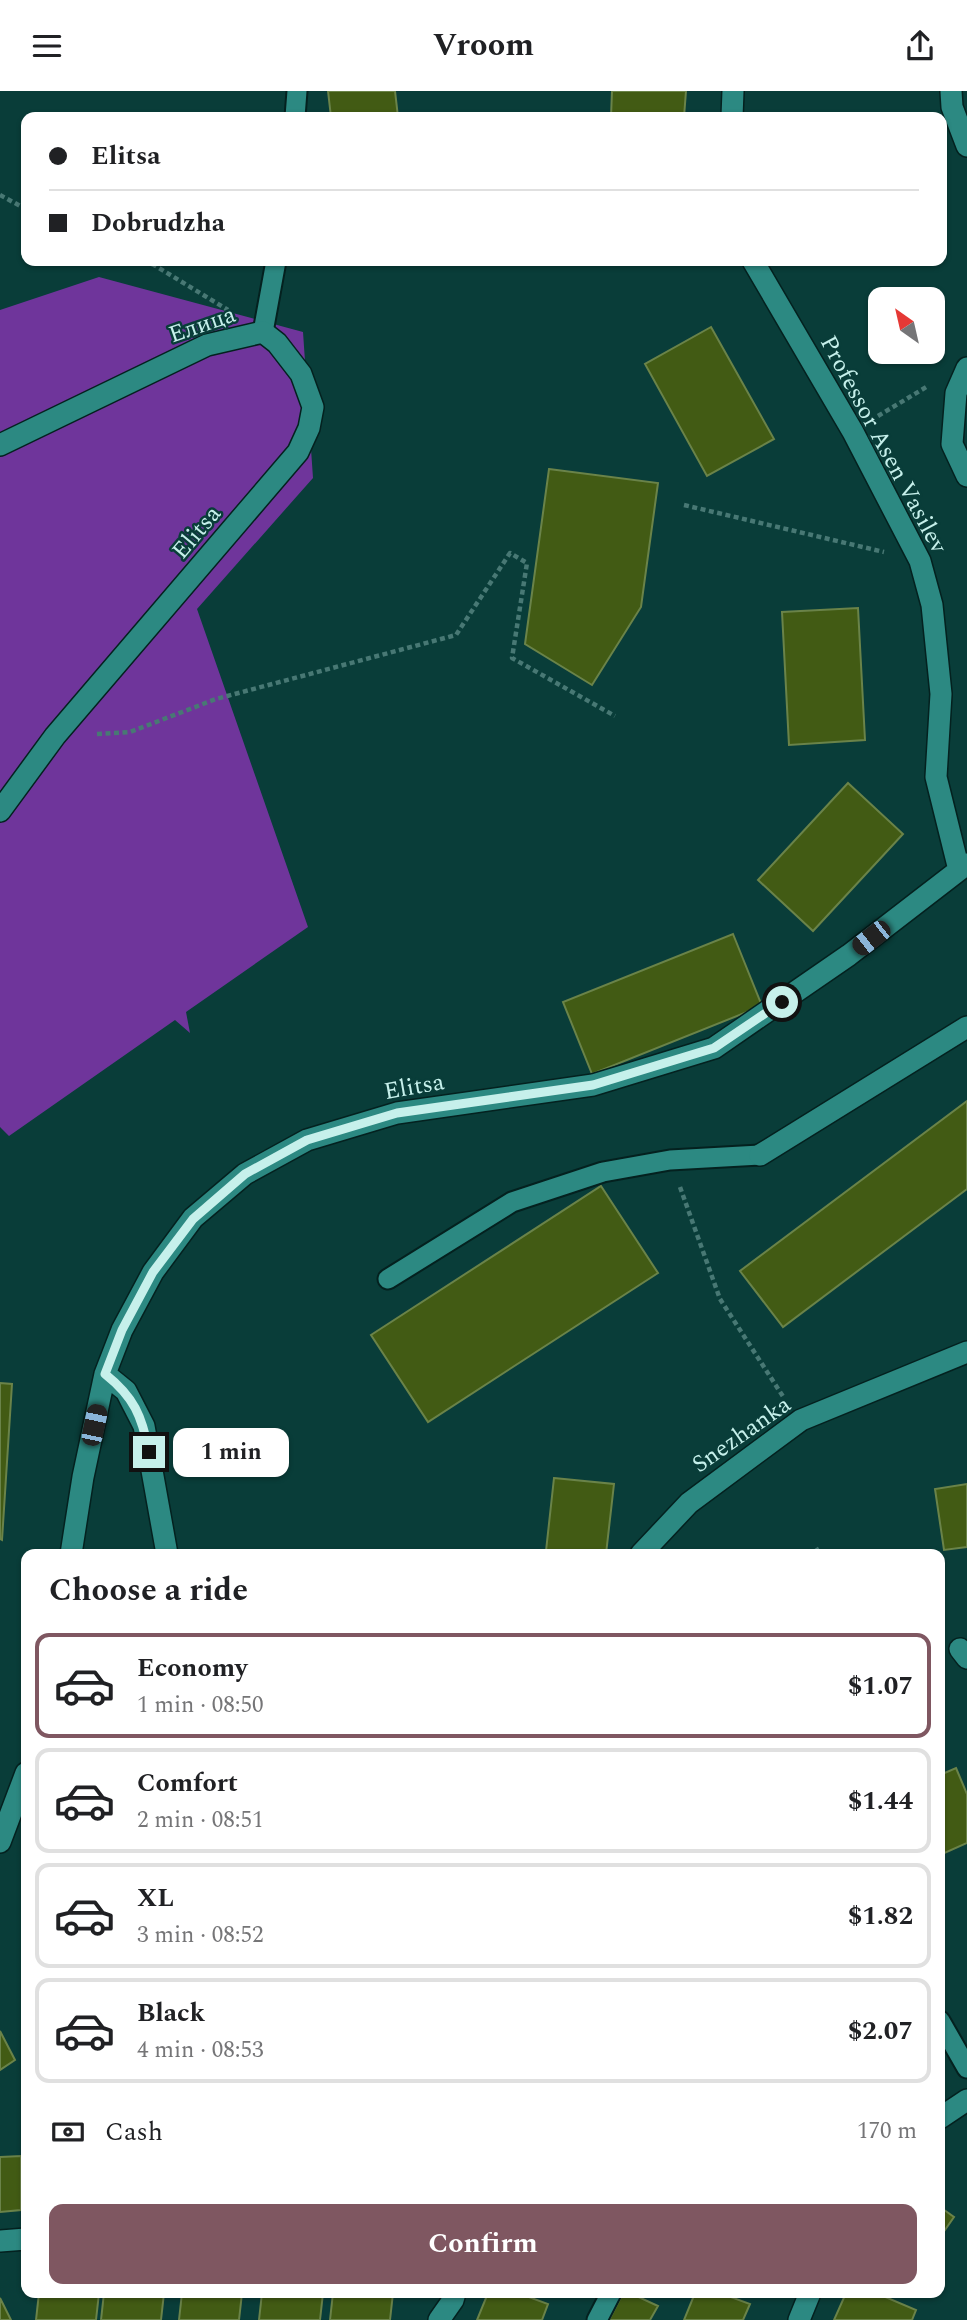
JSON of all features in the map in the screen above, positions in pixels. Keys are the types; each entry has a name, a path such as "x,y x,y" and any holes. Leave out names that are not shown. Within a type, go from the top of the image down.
{"street":[{"path":"732,112 733,91"},
{"path":"951,91 952,107 967,146"},
{"name":"Professor Asen Vasilev","path":"756,266 853,432 920,561 932,605 941,694 936,777 963,867"},
{"name":"Елица","path":"0,445 207,345 263,332"},
{"name":"Elitsa","path":"0,811 55,736 298,452 309,428 313,407 295,365 277,343 263,332"},
{"path":"967,369 956,393 952,444 967,476"},
{"name":"Elitsa","path":"72,1549 83,1477 105,1374 122,1330 153,1272 193,1219 245,1174 307,1140 397,1113 593,1085 714,1048 849,955 963,867"},
{"path":"760,1155 967,1027"},
{"name":"Snezhanka","path":"645,1549 689,1503 801,1420 967,1352"},
{"path":"105,1374 126,1391 144,1426 166,1549"},
{"path":"0,1842 21,1786"},
{"path":"945,2114 967,2099"},
{"path":"0,2241 21,2239"},
{"path":"439,2320 454,2298"},
{"path":"799,2320 808,2298"}],"lane":[{"path":"295,112 297,91"},
{"path":"263,332 275,266"},
{"path":"388,1279 512,1202 603,1172 670,1160 760,1155"},
{"path":"945,2030 967,2068"},
{"path":"597,2320 608,2298"}],"path":[{"path":"0,195 21,206"},
{"path":"156,266 263,332"},
{"path":"853,432 933,383"},
{"path":"684,505 920,561"},
{"path":"55,736 130,731 216,699 456,635 510,553 527,563 512,658 615,716"},
{"path":"670,1160 720,1299 779,1391"}],"shaded area":[{"path":"99,277 303,332 313,478 197,609 308,927 186,1012 190,1033 175,1020 9,1136 0,1127 0,310"}],"building":[{"path":"328,91 395,91 397,112 330,112"},
{"path":"612,91 686,91 684,112 611,112"},
{"path":"711,327 774,439 707,476 645,364"},
{"path":"549,469 658,483 641,607 592,685 525,644"},
{"path":"858,608 865,740 789,745 782,612"},
{"path":"848,783 903,834 813,931 758,880"},
{"path":"733,934 762,1006 592,1074 563,1002"},
{"path":"967,1101 967,1189 783,1327 740,1271"},
{"path":"601,1186 658,1273 428,1422 371,1335"},
{"path":"0,1383 12,1384 2,1540 0,1539"},
{"path":"554,1478 614,1484 607,1549 546,1549"},
{"path":"967,1484 967,1547 944,1549 935,1489"},
{"path":"956,1768 967,1794 967,1843 945,1853 945,1773"},
{"path":"0,2031 15,2060 0,2070"},
{"path":"21,2156 21,2210 0,2212 0,2157"},
{"path":"945,2211 954,2217 945,2230"},
{"path":"0,2298 11,2320 0,2320"},
{"path":"38,2298 98,2298 96,2320 36,2320"},
{"path":"103,2298 163,2298 161,2320 101,2320"},
{"path":"181,2298 241,2298 239,2320 179,2320"},
{"path":"261,2298 322,2298 320,2320 259,2320"},
{"path":"332,2298 392,2298 390,2320 330,2320"},
{"path":"486,2298 532,2298 548,2304 542,2320 477,2320"},
{"path":"620,2298 641,2298 658,2306 650,2320 609,2320"},
{"path":"693,2298 734,2298 750,2304 743,2320 684,2320"},
{"path":"844,2298 888,2298 916,2310 912,2320 834,2320"}],"route":[{"path":"149,1452 144,1426 126,1391 105,1374 122,1330 153,1272 193,1219 245,1174 307,1140 397,1113 593,1085 714,1048 782,1002"}]}
